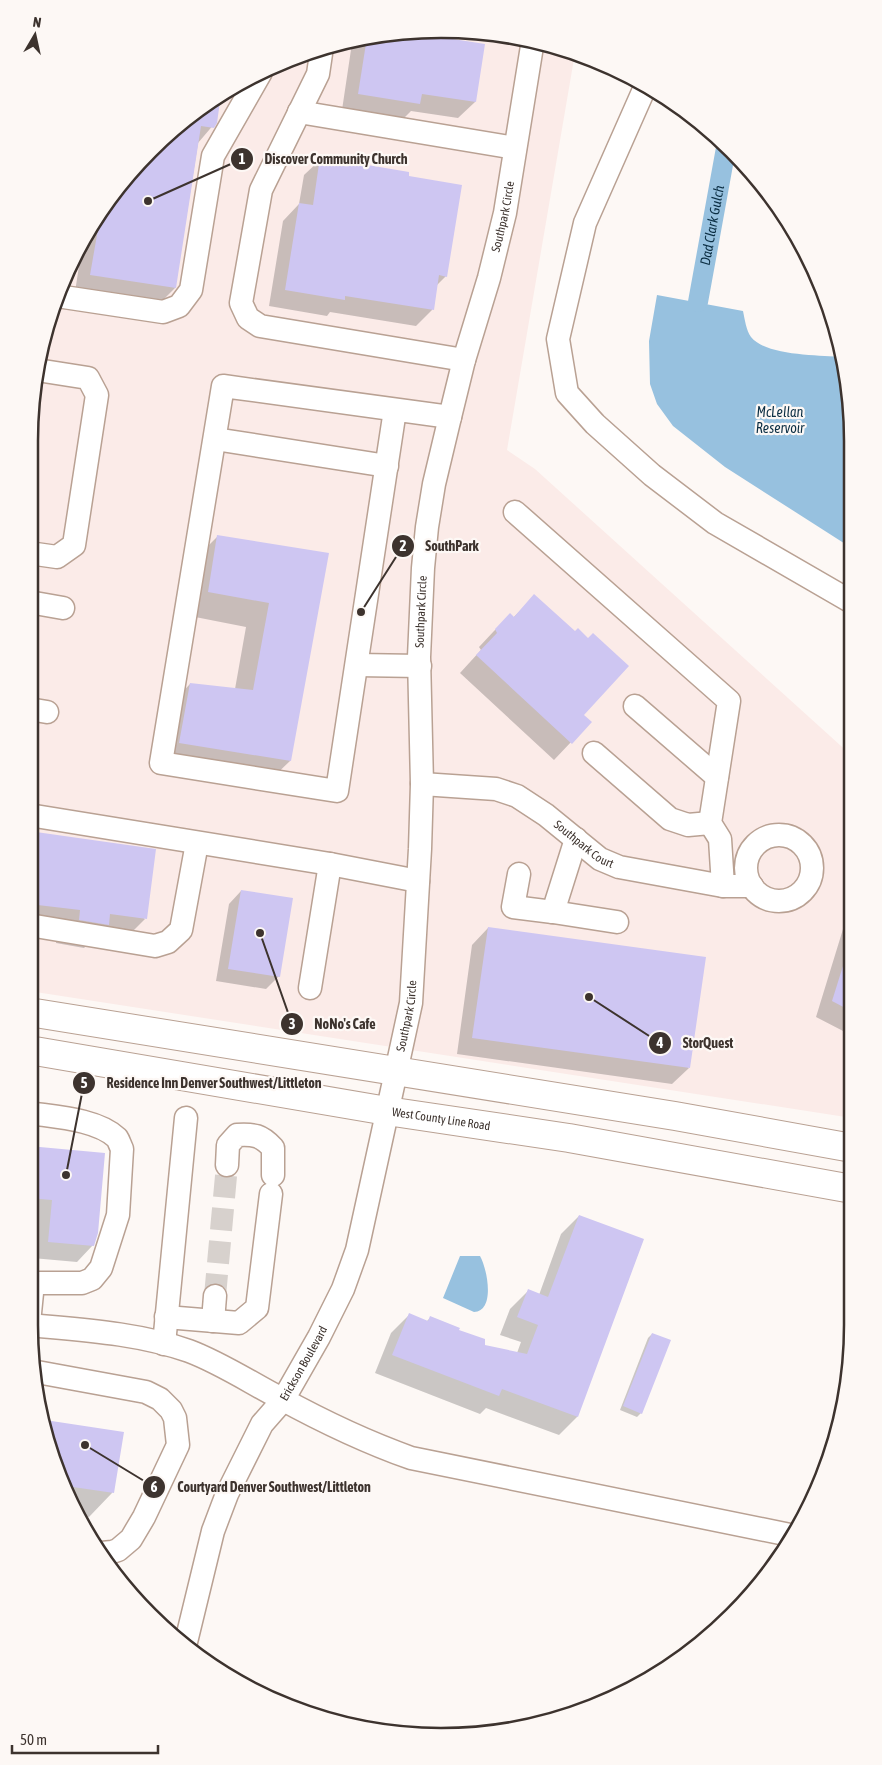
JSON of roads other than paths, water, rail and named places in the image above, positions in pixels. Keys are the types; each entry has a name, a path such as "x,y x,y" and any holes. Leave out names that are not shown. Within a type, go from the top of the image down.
{"main road":[{"path":"38,1013 675,1116 844,1147"},
{"name":"West County Line Road","path":"38,1052 387,1111 568,1138 844,1188"}],"street":[{"name":"Southpark Circle","path":"396,1072 411,1003 418,881 422,784 420,666 423,568 427,527 434,484 464,360 479,314 505,213 532,48"},
{"path":"321,56 318,74 261,190 241,303 248,318 260,326 464,360"},
{"path":"64,297 163,312 178,306 191,290 213,156 254,84"},
{"path":"643,92 586,223 558,338 566,393 594,424 652,475 714,523 844,598"},
{"path":"299,112 515,148"},
{"path":"38,554 57,557 74,545 97,395 88,378 44,371"},
{"path":"396,410 337,791 161,764 223,386 450,417"},
{"path":"215,439 387,466"},
{"path":"515,512 729,700 710,823 720,839 722,886"},
{"path":"38,603 63,608"},
{"path":"357,665 420,666"},
{"path":"635,706 717,777"},
{"path":"594,753 670,819 688,825 710,823"},
{"name":"Southpark Court","path":"422,784 496,789 517,796 546,815 600,859 619,867 722,886 752,886"},
{"path":"38,817 330,864 418,881"},
{"path":"553,912 576,839"},
{"path":"38,926 155,946 168,942 181,930 197,843"},
{"path":"310,988 330,864"},
{"path":"519,874 514,907 617,922"},
{"name":"Erickson Boulevard","path":"187,1637 213,1531 227,1494 262,1424 283,1400 344,1289 357,1250 396,1072"},
{"path":"38,1114 81,1121 103,1129 118,1139 122,1149 118,1215 101,1268 92,1279 82,1284 38,1283"},
{"path":"164,1344 186,1118"},
{"path":"166,1317 239,1323 258,1308 272,1184 273,1148 264,1139 252,1134 237,1135 228,1145 227,1165"},
{"path":"213,1321 215,1296"},
{"path":"38,1325 110,1332 137,1337 191,1352 283,1400 380,1447 411,1458 785,1534"},
{"path":"41,1373 146,1392 160,1399 171,1410 175,1418 178,1445 144,1517 125,1545 109,1552"}],"water":[{"name":"McLellan Reservoir","path":"657,295 743,311 751,337 768,348 807,355 836,357 844,415 844,543 725,467 673,426 657,404 650,384 649,341"},
{"path":"460,1256 480,1256 483,1262 488,1288 485,1305 481,1310 474,1312 443,1298"}],"waterway":[{"name":"Dad Clark Gulch","path":"698,302 725,155"}],"tunnel":[{"path":"215,1296 227,1165"}],"place":[{"name":"Discover Community Church","path":"148,201"},
{"name":"SouthPark","path":"361,612"},
{"name":"NoNo's Cafe","path":"260,933"},
{"name":"StorQuest","path":"589,997"},
{"name":"Residence Inn Denver Southwest/Littleton","path":"66,1175"},
{"name":"Courtyard Denver Southwest/Littleton","path":"85,1445"}]}
